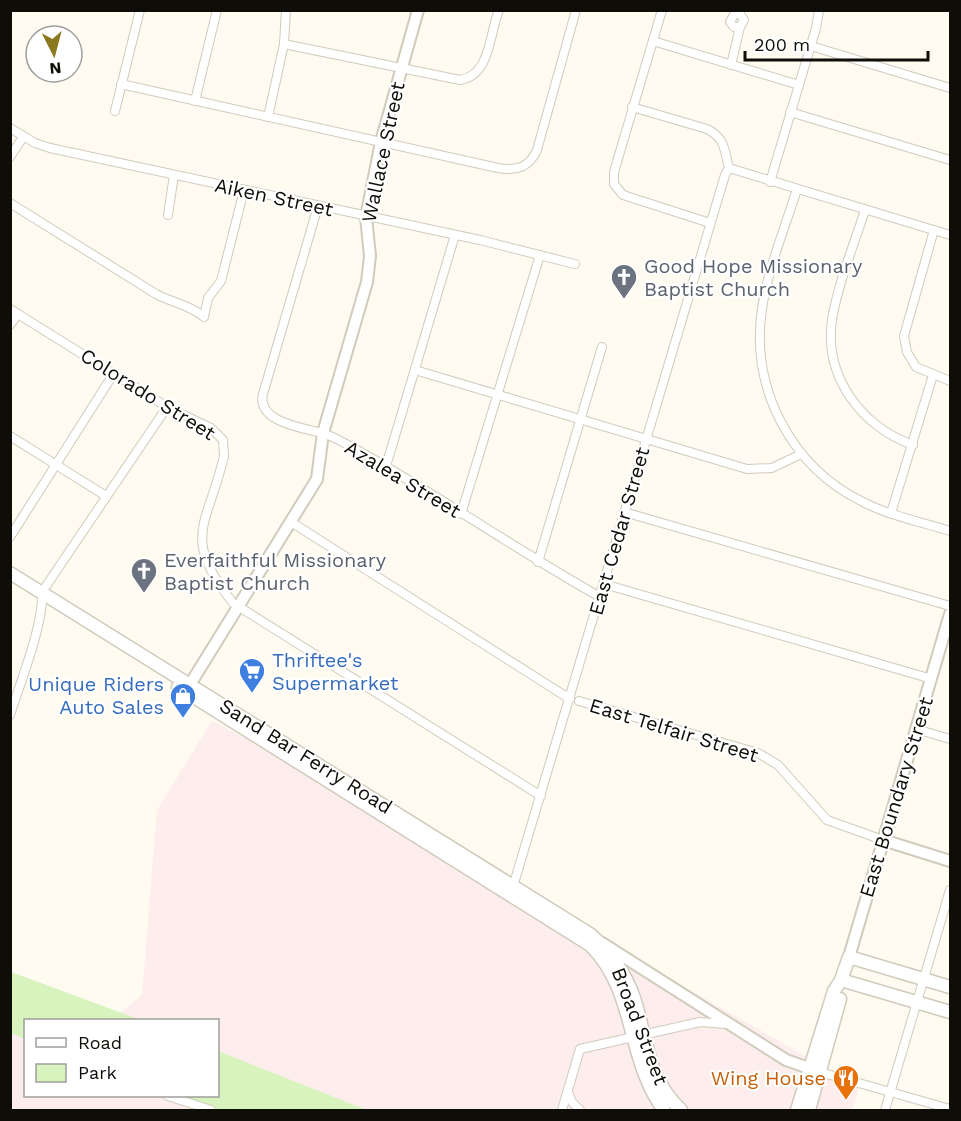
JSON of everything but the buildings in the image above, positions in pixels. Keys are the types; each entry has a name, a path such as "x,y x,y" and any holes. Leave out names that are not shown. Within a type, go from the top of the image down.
{"main road":[{"name":"Sand Bar Ferry Road","path":"10,573 42,597 599,942"},
{"name":"Sand Bar Ferry Road","path":"10,582 42,597"},
{"name":"Sand Bar Ferry Road","path":"512,890 565,927"},
{"name":"Broad Street","path":"565,927 590,945 611,971 658,1080 681,1110"},
{"name":"Broad Street","path":"599,942 626,977 634,999 645,1079 664,1110"},
{"path":"849,957 951,987"},
{"name":"East Boundary Street","path":"796,1110 815,1071 842,994 841,980 849,957"},
{"path":"841,980 951,1012"},
{"name":"East Boundary Street","path":"809,1110 815,1071"}],"street":[{"path":"115,111 140,10"},
{"path":"195,102 218,10"},
{"path":"268,117 284,44 286,10"},
{"name":"Wallace Street","path":"188,688 317,479 323,433 368,282 370,256 366,217 381,142 418,10"},
{"path":"284,44 453,80 472,77 483,63 499,10"},
{"path":"662,10 614,172 615,189 623,195 710,223"},
{"path":"770,182 811,46 819,10"},
{"path":"121,84 498,168 518,169 526,165 537,150 576,11"},
{"path":"731,65 740,27"},
{"path":"653,41 799,85"},
{"path":"811,46 951,88"},
{"path":"632,107 707,129 717,135 725,146 729,168 951,235"},
{"path":"790,112 951,160"},
{"name":"Aiken Street","path":"10,129 50,148 454,235 576,264"},
{"path":"10,157 23,137"},
{"name":"East Cedar Street","path":"512,890 710,223 729,168"},
{"path":"168,215 174,175"},
{"path":"796,189 765,294 760,336 763,370 770,398 781,422 801,454 848,494 891,513 951,531"},
{"path":"10,203 156,294 177,304 191,306 204,317 208,297 221,281 244,190"},
{"name":"Azalea Street","path":"318,206 263,393 263,405 279,420 323,433 386,466 538,562 600,597"},
{"path":"865,210 832,321 834,362 844,388 863,414 891,436 913,445"},
{"path":"934,230 904,336 907,352 913,363 923,372 951,381"},
{"path":"386,466 454,235"},
{"path":"461,514 540,255"},
{"path":"10,325 14,311"},
{"name":"Colorado Street","path":"14,311 167,407 211,428 224,444 223,461 203,521 201,536 208,564 237,608"},
{"path":"538,562 602,347"},
{"path":"415,370 747,469 772,468 801,454"},
{"path":"10,537 114,373"},
{"path":"891,513 933,375"},
{"path":"10,715 42,597 106,496 167,407"},
{"path":"10,436 106,496"},
{"path":"624,512 951,606"},
{"path":"291,522 570,699"},
{"path":"604,584 932,679"},
{"path":"237,608 541,796"},
{"name":"East Boundary Street","path":"849,957 916,729 947,642 951,614"},
{"name":"East Telfair Street","path":"579,701 758,753 778,765 827,820 951,861"},
{"path":"916,729 951,739"},
{"path":"885,1110 951,890"},
{"path":"599,942 793,1064 951,1109"},
{"path":"562,1110 580,1049 700,1022 728,1025"},
{"path":"568,1091 572,1102 580,1110"},
{"path":"174,1097 211,1110"}],"shaded area":[{"path":"212,721 299,766 859,1087 852,1110 11,1110 10,987 117,1016 142,995 157,810"}],"green space":[{"path":"11,972 138,1019 24,1019 24,1039 11,1033"},
{"path":"219,1051 367,1110 202,1110 168,1097 219,1097"}],"place":[{"name":"Good Hope Missionary Baptist Church","path":"624,300"},
{"name":"Everfaithful Missionary Baptist Church","path":"144,594"},
{"name":"Thriftee's Supermarket","path":"252,694"},
{"name":"Unique Riders Auto Sales","path":"183,719"},
{"name":"Wing House","path":"846,1101"}]}
